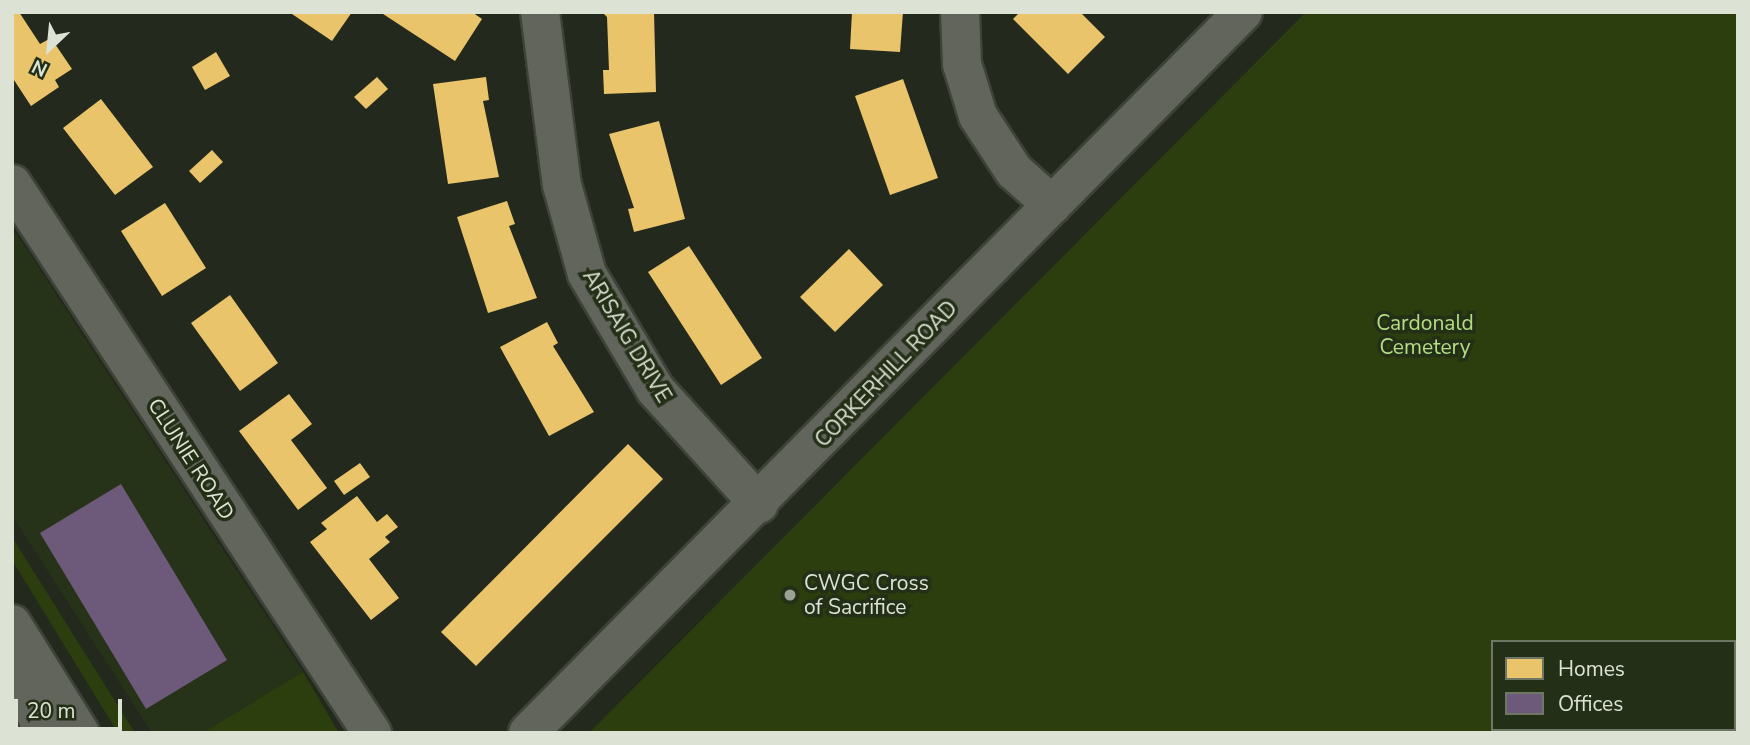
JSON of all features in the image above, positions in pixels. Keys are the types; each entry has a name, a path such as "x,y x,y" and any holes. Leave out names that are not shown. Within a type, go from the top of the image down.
{"street":[{"name":"ARISAIG DRIVE","path":"540,12 562,185 587,274 655,389 759,504"},
{"path":"960,12 962,64 978,116 1014,171 1052,205"},
{"name":"CORKERHILL ROAD","path":"528,733 759,504 1243,12"},
{"name":"CLUNIE ROAD","path":"12,184 372,733"},
{"path":"12,624 71,731"},
{"path":"12,658 71,731"}],"shaded area":[{"path":"16,233 303,672 202,733 152,733 12,515 12,236"}],"green space":[{"name":"Cardonald Cemetery","path":"1306,12 1738,12 1738,733 589,733"},
{"path":"12,537 135,733 118,733 12,560"},
{"path":"303,672 339,733 202,733"}],"building: Homes":[{"path":"12,12 19,12 40,44 51,38 72,69 55,80 59,87 31,106 12,77"},
{"path":"289,12 352,12 332,41"},
{"path":"380,12 472,12 482,19 455,61"},
{"path":"602,12 654,12 656,92 604,94 603,70 609,70 607,17"},
{"path":"852,12 903,12 900,52 850,49"},
{"path":"1020,12 1080,12 1105,37 1068,74 1013,19"},
{"path":"216,52 230,76 205,90 192,67"},
{"path":"377,77 388,89 366,109 354,97"},
{"path":"486,77 489,100 483,101 499,177 448,184 433,84"},
{"path":"903,79 938,178 890,195 855,96"},
{"path":"101,99 153,167 115,195 63,128"},
{"path":"659,121 685,219 634,232 628,209 634,208 609,134"},
{"path":"212,150 223,162 200,183 189,171"},
{"path":"507,201 515,224 509,226 537,298 488,313 457,217"},
{"path":"165,203 206,268 162,296 121,231"},
{"path":"689,246 762,358 721,385 648,272"},
{"path":"849,249 883,285 835,332 800,297"},
{"path":"230,295 278,363 240,391 191,323"},
{"path":"547,322 558,343 553,346 594,412 549,436 500,347"},
{"path":"289,394 312,424 291,440 327,488 298,510 239,431"},
{"path":"628,444 663,479 476,666 441,632"},
{"path":"360,463 370,477 344,495 334,481"},
{"path":"357,496 377,522 387,514 398,527 385,537 390,542 369,559 399,598 371,620 310,542 327,529 321,523"}],"building: Offices":[{"path":"121,484 227,660 146,709 40,533"}],"place":[{"name":"CWGC Cross of Sacrifice","path":"790,595"}]}
